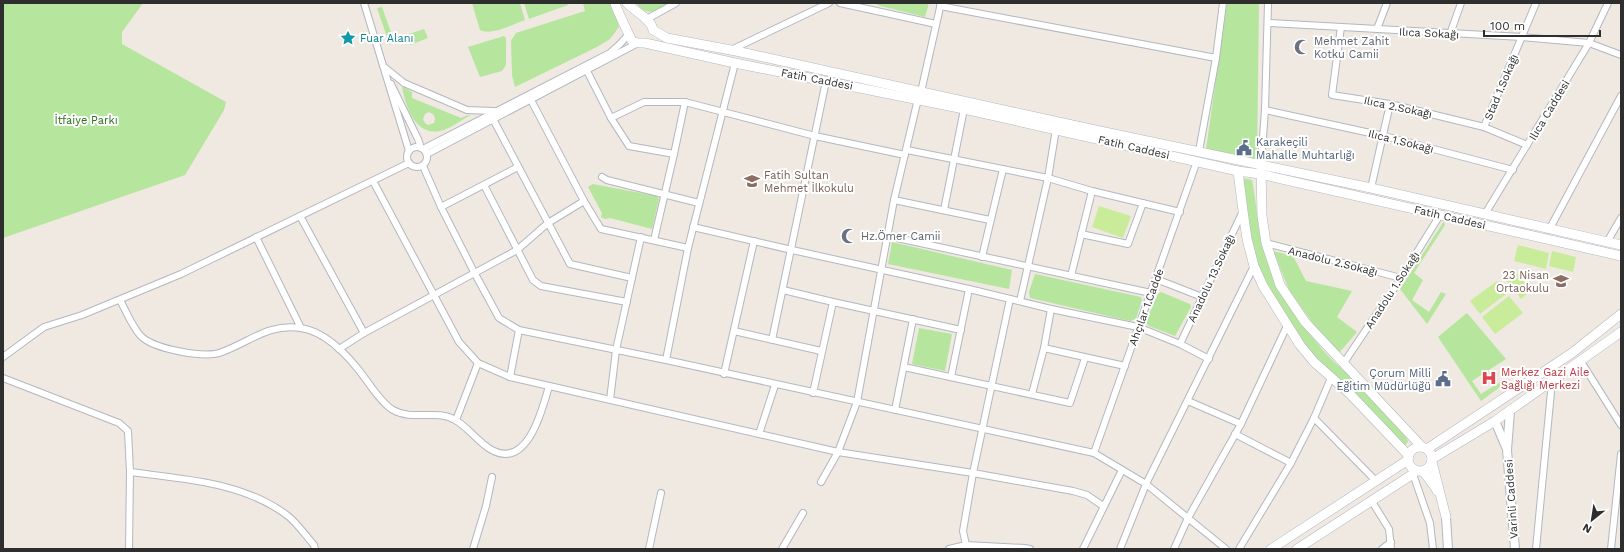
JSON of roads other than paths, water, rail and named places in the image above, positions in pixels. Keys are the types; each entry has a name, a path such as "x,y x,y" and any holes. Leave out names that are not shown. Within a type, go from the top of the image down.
{"main road":[{"name":"Fatih Caddesi","path":"615,3 632,40 641,43 826,81 919,95 964,109 1621,256"},
{"path":"627,3 653,25 651,38 641,43"},
{"path":"627,31 630,22 635,18 645,18"},
{"name":"Fatih Caddesi","path":"653,30 667,38 731,50 919,95 1261,164 1621,245"},
{"path":"1197,161 1200,151"},
{"path":"1261,164 1260,174 1266,243 1278,280 1292,304 1305,322 1343,364 1432,455 1446,517"},
{"path":"1238,171 1247,239 1254,266 1263,286 1287,326 1300,345 1331,378 1350,394 1408,458 1411,466 1435,487 1446,517"},
{"path":"1271,549 1408,458 1415,448 1424,448 1572,353 1621,314"},
{"path":"1298,549 1417,471 1429,468 1432,460 1510,411 1621,332"}],"street":[{"path":"364,3 409,151"},
{"path":"645,18 676,3"},
{"path":"731,50 829,3"},
{"path":"840,3 869,6 936,24"},
{"path":"1200,151 1216,58 1223,3"},
{"path":"1261,164 1265,110 1268,3"},
{"path":"1377,29 1387,3"},
{"path":"1450,34 1461,3"},
{"name":"Stad 1.Sokağı","path":"1484,127 1536,3"},
{"name":"Ilıca Caddesi","path":"1485,214 1589,43 1608,3"},
{"path":"821,482 838,452 857,402 894,200 941,4 1216,58"},
{"name":"Ilıca Sokağı","path":"1268,23 1522,37 1589,43 1621,55"},
{"name":"Ilıca 2.Sokağı","path":"1341,27 1332,95 1390,104 1484,127 1527,145"},
{"path":"424,150 610,52 620,44 627,31"},
{"path":"383,66 424,150 427,161 423,166 416,168 410,166 406,160 407,154 411,148 417,147 424,150 493,119 641,43"},
{"path":"666,360 693,226 724,111 735,63"},
{"path":"383,66 404,83 467,110 496,111"},
{"path":"587,71 629,146 674,154"},
{"path":"772,340 792,250 826,81"},
{"path":"1549,230 1621,96"},
{"path":"531,100 584,201 601,229 688,248"},
{"path":"612,118 644,102 685,102 815,136 954,159 1048,178 1092,191 1180,212"},
{"path":"654,240 685,102"},
{"path":"1371,188 1384,136 1390,104"},
{"path":"944,210 964,109"},
{"name":"Ilıca 1.Sokağı","path":"1265,110 1384,136 1513,170"},
{"path":"493,119 570,264 632,278"},
{"path":"1020,301 1048,178 1056,129"},
{"name":"Ahçılar 1.Cadde","path":"1094,453 1197,161"},
{"path":"3,357 44,327 82,315 181,274 409,163"},
{"path":"423,166 441,207 499,318 518,330 666,360 724,374 1094,453 1146,484 1226,549"},
{"path":"441,207 518,167"},
{"path":"982,257 990,220 1004,169"},
{"path":"602,177 607,180 699,203"},
{"path":"373,181 459,342 478,364 510,377 838,452 973,472 1073,491 1087,495 1103,506"},
{"path":"484,185 533,280 541,286 627,302"},
{"path":"1071,276 1092,191"},
{"path":"894,200 990,220"},
{"path":"339,349 364,332 517,250 548,224 584,201"},
{"path":"1081,234 1128,244 1143,203"},
{"name":"Anadolu 13.Sokağı","path":"1180,344 1243,211"},
{"name":"Anadolu 1.Sokağı","path":"1343,364 1401,278 1440,215"},
{"path":"300,216 364,332"},
{"path":"1607,242 1621,218"},
{"path":"693,226 1051,309 1138,327 1180,344 1209,359"},
{"path":"888,236 1151,293"},
{"path":"256,237 301,328"},
{"path":"610,400 616,350 641,237"},
{"path":"724,374 754,241"},
{"name":"Anadolu 2.Sokağı","path":"1266,243 1401,278"},
{"path":"1120,549 1146,484 1254,266"},
{"path":"1156,279 1202,297"},
{"path":"951,377 969,289"},
{"path":"783,290 960,330"},
{"path":"966,546 963,531 973,472 1010,299"},
{"path":"120,300 138,334 144,339 167,348 190,353 220,353 254,336 283,327 301,328 316,332 344,353 376,393 393,410 420,416 448,416 456,420 488,447 494,451 504,454 513,453 520,448 534,430 549,386"},
{"path":"812,393 833,302"},
{"path":"1032,394 1044,348 1051,309"},
{"path":"895,410 913,319"},
{"path":"1174,549 1188,518 1241,424 1287,326"},
{"path":"510,377 518,330"},
{"path":"734,331 822,351"},
{"path":"1044,348 1125,366"},
{"path":"904,367 1070,403 1085,358"},
{"path":"1580,360 1621,425"},
{"path":"456,420 478,364"},
{"path":"3,378 119,424 128,431 130,472 129,549"},
{"path":"1239,549 1291,463 1314,418 1331,378"},
{"path":"759,434 775,385"},
{"path":"1536,549 1552,392"},
{"path":"1188,401 1241,424"},
{"name":"Varinli Caddesi","path":"1510,411 1507,450 1515,549"},
{"path":"1314,418 1375,480"},
{"name":"Varinli Caddesi","path":"1495,421 1507,450"},
{"path":"1235,434 1291,463"},
{"path":"1611,549 1621,454"},
{"path":"1083,549 1122,470"},
{"path":"1417,471 1430,523 1433,549"},
{"path":"130,472 212,484 255,496 288,516 315,549"},
{"path":"473,549 486,506 492,477"},
{"path":"649,549 661,493"},
{"path":"1371,500 1389,529 1391,546 1382,549"},
{"path":"1615,514 1621,511"},
{"path":"782,549 803,512"},
{"path":"1446,517 1448,549"},
{"path":"949,549 966,546 1030,549"}],"place":[{"name":"Fuar Alanı","path":"348,38"},
{"name":"Mehmet Zahit Kotku Camii","path":"1302,47"},
{"name":"Karakeçili Mahalle Muhtarlığı","path":"1244,148"},
{"name":"Fatih Sultan Mehmet İlkokulu","path":"752,181"},
{"name":"Hz.Ömer Camii","path":"849,236"},
{"name":"23 Nisan Ortaokulu","path":"1561,281"},
{"name":"Merkez Gazi Aile Sağlığı Merkezi","path":"1489,378"},
{"name":"Çorum Milli Eğitim Müdürlüğü","path":"1443,379"}],"park label":[{"name":"İtfaiye Parkı","path":"86,120"}]}
